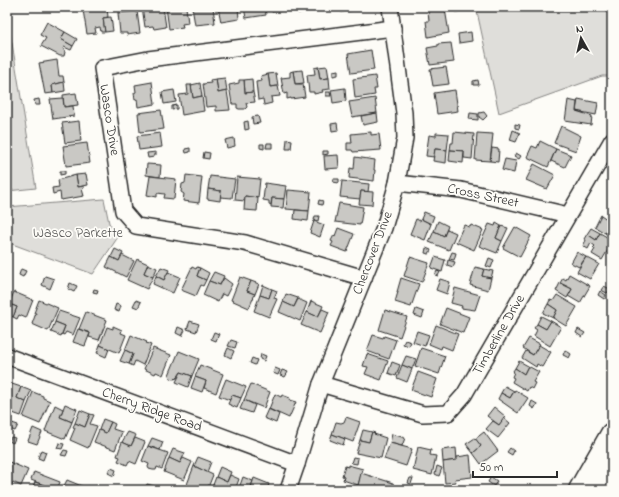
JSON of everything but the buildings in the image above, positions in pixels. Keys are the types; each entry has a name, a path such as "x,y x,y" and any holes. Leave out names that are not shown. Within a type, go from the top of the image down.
{"highway":[{"path":"580,490 612,434"},
{"path":"601,490 612,473"}],"street":[{"name":"Chercover Drive","path":"288,490 321,384 384,228 397,183 405,138 404,113 390,7"},
{"name":"Wasco Drive","path":"364,278 245,243 136,226 123,212 102,68 148,59 393,28"},
{"name":"Timberline Drive","path":"321,384 423,414 448,413 464,395 612,140"},
{"name":"Cross Street","path":"397,183 461,190 568,215"},
{"name":"Cherry Ridge Road","path":"7,356 297,464"}],"green space":[{"path":"476,7 612,7 612,76 602,76 499,113"},
{"path":"7,13 36,188 7,191"},
{"name":"Wasco Parkette","path":"104,199 109,223 118,237 93,274 7,242 7,207"}]}
